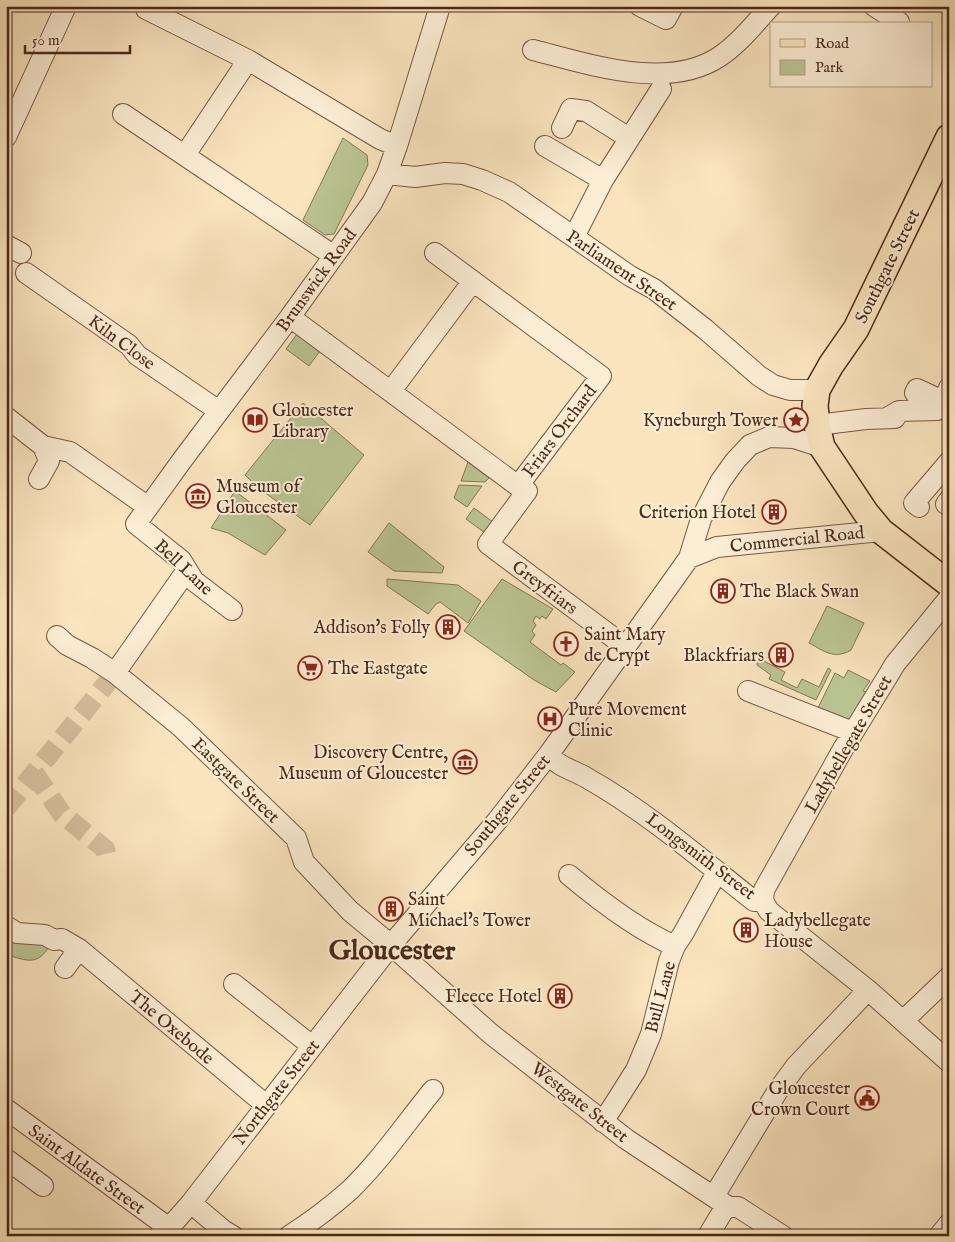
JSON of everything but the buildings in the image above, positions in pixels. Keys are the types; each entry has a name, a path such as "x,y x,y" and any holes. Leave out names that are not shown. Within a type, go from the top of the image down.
{"main road":[{"name":"Southgate Street","path":"817,390 831,365 856,329 949,137"},
{"path":"817,390 816,406 819,436 866,513 881,531"},
{"name":"Commercial Road","path":"881,531 949,584"}],"street":[{"path":"6,137 66,6"},
{"path":"640,6 666,19 674,6"},
{"path":"533,50 596,66 673,74 702,66 719,57 771,6"},
{"path":"874,6 899,22"},
{"name":"Brunswick Road","path":"136,524 334,256 357,222 365,214 386,174 397,146 437,7"},
{"path":"146,9 248,60 380,139 397,146"},
{"path":"185,154 248,60"},
{"path":"574,237 603,180 660,90"},
{"path":"562,128 571,109 586,111 629,138"},
{"path":"123,114 334,256"},
{"path":"545,146 603,180"},
{"name":"Parliament Street","path":"386,174 415,177 454,173 482,180 509,192 630,276 654,289 705,329 759,376 773,385 790,390 817,390"},
{"name":"Parliament Street","path":"365,214 402,184 415,177"},
{"name":"Friars Orchard","path":"290,316 518,486 601,376 436,253"},
{"name":"Kiln Close","path":"26,273 129,345 137,355 219,411"},
{"path":"391,391 473,281"},
{"path":"819,436 891,418 899,411 937,410 940,404 915,393 917,389 943,401 949,388"},
{"path":"949,397 942,411 942,416 949,416"},
{"path":"6,417 43,446 70,452 148,507"},
{"name":"Southgate Street","path":"392,945 497,821 549,754 626,647 689,558 701,519 720,482 735,461 750,445 769,437 819,436"},
{"path":"39,480 50,461 43,446"},
{"path":"919,507 914,503 949,462"},
{"name":"Greyfriars","path":"528,492 488,544 626,647"},
{"name":"Bell Lane","path":"136,524 181,560 194,581 232,610"},
{"name":"Commercial Road","path":"689,558 717,547 881,531"},
{"path":"115,673 187,570"},
{"name":"Ladybellegate Street","path":"763,901 764,890 853,732 895,664 949,598"},
{"name":"Eastgate Street","path":"57,636 67,645 115,673 181,727 296,838 304,862 350,911 392,945"},
{"path":"748,691 853,732"},
{"name":"Longsmith Street","path":"549,754 553,760 586,777 638,809 754,901 763,901 769,911 868,990 949,1062"},
{"name":"Bull Lane","path":"603,1122 636,1070 652,1034 672,954 717,872"},
{"path":"569,875 623,916 664,942 672,954"},
{"name":"The Oxebode","path":"6,926 18,933 45,935 56,940 62,939 78,949 266,1105"},
{"name":"Northgate Street","path":"164,1232 191,1203 392,945"},
{"name":"Westgate Street","path":"392,945 491,1034 603,1122 721,1201 738,1207 783,1236"},
{"path":"65,968 78,949"},
{"path":"903,1020 949,977"},
{"path":"234,984 312,1046"},
{"path":"708,1236 723,1210 721,1201 777,1092 792,1072 868,990"},
{"path":"289,1236 318,1217 351,1189 384,1152 433,1090"},
{"name":"Saint Aldate Street","path":"6,1109 164,1232"},
{"path":"6,1159 43,1186"},
{"path":"191,1203 233,1236"},
{"path":"939,1236 949,1224"}],"green space":[{"path":"343,138 367,155 368,165 334,234 325,235 303,220"},
{"path":"297,334 320,351 309,366 286,349"},
{"path":"303,403 364,455 310,525 257,487 245,475"},
{"path":"468,462 489,478 485,482 461,481"},
{"path":"459,485 482,486 467,507 454,498"},
{"path":"235,491 286,530 265,555 228,533 211,528"},
{"path":"474,508 493,522 485,533 466,519"},
{"path":"389,523 444,567 442,573 394,571 368,552"},
{"path":"387,579 458,585 481,601 468,623 440,602 428,614 387,586"},
{"path":"502,579 553,609 546,619 542,616 540,619 536,616 533,621 536,625 532,631 535,635 530,642 561,665 563,663 575,672 556,692 534,680 464,631"},
{"path":"827,606 864,623 851,650 845,653 829,653 809,643"},
{"path":"758,658 785,672 781,680 797,688 802,679 819,687 828,668 831,670 816,700 769,679 771,675 757,665"},
{"path":"848,670 870,681 863,691 868,693 848,721 817,710 835,673 844,678"},
{"path":"12,940 50,945 42,956 29,960 11,956 8,945"}],"tunnel":[{"path":"6,808 115,673"},
{"path":"34,773 62,814 105,849 108,862"}],"place":[{"name":"Gloucester Library","path":"255,420"},
{"name":"Kyneburgh Tower","path":"796,420"},
{"name":"Museum of Gloucester","path":"198,496"},
{"name":"Criterion Hotel","path":"774,512"},
{"name":"The Black Swan","path":"723,591"},
{"name":"Addison's Folly","path":"448,627"},
{"name":"Saint Mary de Crypt","path":"566,644"},
{"name":"Blackfriars","path":"781,655"},
{"name":"The Eastgate","path":"310,668"},
{"name":"Pure Movement Clinic","path":"550,719"},
{"name":"Discovery Centre, Museum of Gloucester","path":"465,762"},
{"name":"Saint Michael's Tower","path":"391,909"},
{"name":"Ladybellegate House","path":"746,930"},
{"name":"Fleece Hotel","path":"560,996"},
{"name":"Gloucester Crown Court","path":"867,1098"}],"district":[{"name":"Gloucester","path":"392,949"}]}
